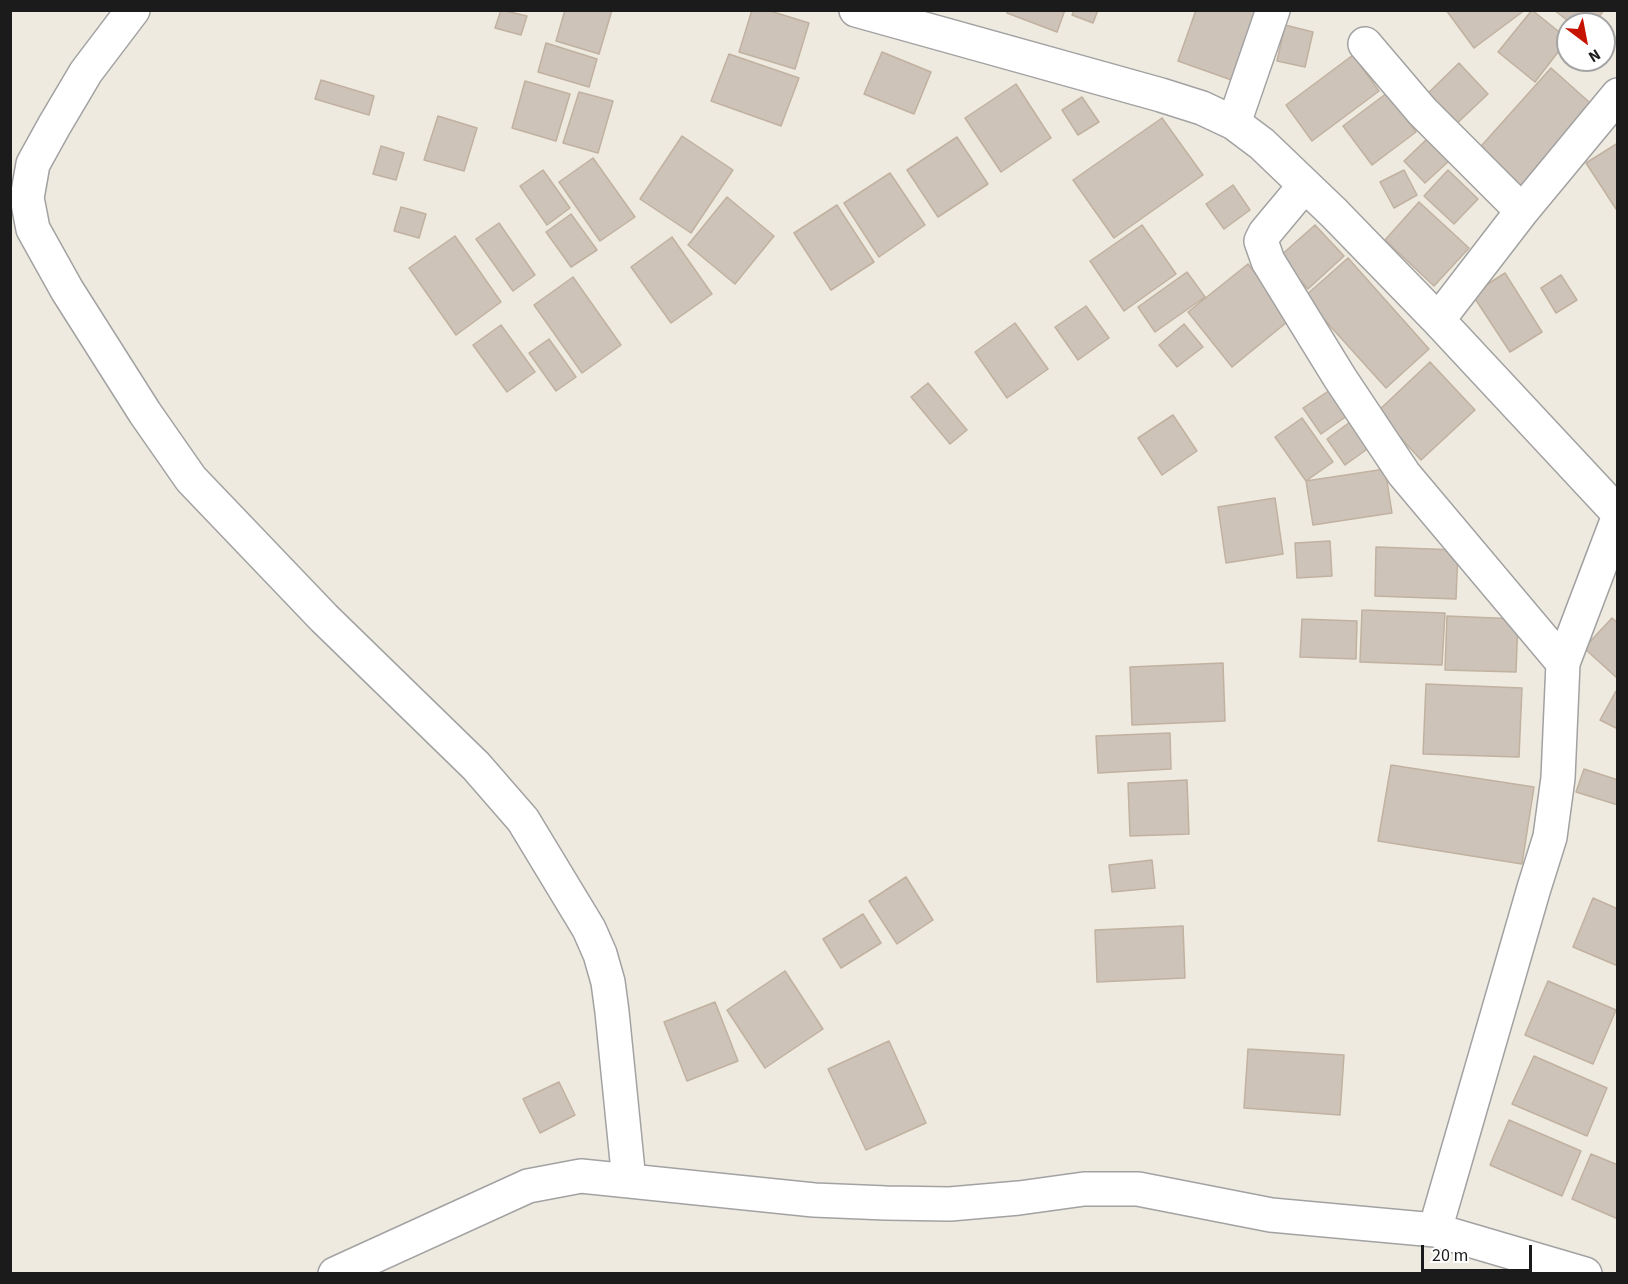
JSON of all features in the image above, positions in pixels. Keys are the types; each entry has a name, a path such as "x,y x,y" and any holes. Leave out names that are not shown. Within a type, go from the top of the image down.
{"street":[{"path":"133,10 86,72 33,164 27,198 33,229 67,290 145,413 191,479 324,618 476,766 523,820 589,929 600,954 611,1002 629,1181"},
{"path":"856,10 1161,95 1202,108 1234,123 1262,144 1305,185 1438,320 1617,513"},
{"path":"1234,123 1273,10"},
{"path":"1365,44 1422,111 1522,211"},
{"path":"1438,320 1522,211 1617,95"},
{"path":"1305,185 1261,241 1268,261 1340,378 1404,474 1563,663"},
{"path":"1435,1230 1550,837 1558,778 1563,663 1617,518"},
{"path":"334,1274 528,1186 581,1176 814,1200 939,1204 1019,1198 1084,1189 1138,1189 1271,1215 1435,1230 1585,1274"}],"building":[{"path":"501,10 527,16 521,35 495,28"},
{"path":"565,10 612,10 599,54 556,41"},
{"path":"752,10 767,10 809,23 795,69 739,52"},
{"path":"1008,10 1065,10 1057,32 1007,13"},
{"path":"1074,10 1098,10 1093,23 1072,15"},
{"path":"1196,10 1266,10 1240,83 1178,61"},
{"path":"1446,10 1525,10 1474,48"},
{"path":"1532,10 1556,29 1556,55 1535,82 1498,52"},
{"path":"1554,10 1604,10 1603,12 1557,12"},
{"path":"1285,25 1313,32 1305,67 1277,61"},
{"path":"546,43 597,59 589,87 538,72"},
{"path":"882,52 931,72 914,114 864,94"},
{"path":"729,54 799,78 781,126 711,101"},
{"path":"1353,55 1379,91 1312,141 1286,105"},
{"path":"1459,63 1488,94 1450,130 1421,100"},
{"path":"1551,68 1597,109 1520,195 1474,154"},
{"path":"321,80 374,96 369,115 315,99"},
{"path":"525,81 570,94 556,141 512,128"},
{"path":"1016,84 1051,138 1001,172 965,118"},
{"path":"579,92 613,101 598,153 563,143"},
{"path":"1387,93 1416,132 1372,165 1343,126"},
{"path":"1082,97 1099,122 1078,135 1062,110"},
{"path":"438,116 477,128 464,171 424,160"},
{"path":"1162,118 1203,175 1114,238 1073,180"},
{"path":"682,136 733,170 691,233 640,199"},
{"path":"957,137 988,184 938,217 907,170"},
{"path":"1428,138 1450,160 1425,183 1404,161"},
{"path":"1618,143 1618,212 1586,163"},
{"path":"381,146 404,153 396,180 373,174"},
{"path":"593,158 635,217 600,241 559,182"},
{"path":"543,170 570,208 547,225 520,186"},
{"path":"1404,170 1417,195 1394,208 1380,182"},
{"path":"1448,170 1478,199 1454,224 1424,196"},
{"path":"890,173 925,225 879,257 844,203"},
{"path":"1233,185 1250,210 1224,229 1206,204"},
{"path":"727,197 774,236 735,284 688,245"},
{"path":"1419,202 1469,248 1434,286 1385,240"},
{"path":"837,205 874,262 831,290 794,233"},
{"path":"401,207 426,214 419,238 394,231"},
{"path":"571,214 597,250 571,267 546,232"},
{"path":"499,223 535,275 513,291 476,239"},
{"path":"1142,225 1176,274 1124,311 1090,261"},
{"path":"1315,225 1344,256 1308,289 1279,257"},
{"path":"455,236 501,302 456,335 409,268"},
{"path":"672,237 712,294 671,323 631,267"},
{"path":"1348,258 1429,349 1386,388 1304,297"},
{"path":"1248,264 1292,318 1232,367 1188,312"},
{"path":"1187,272 1205,297 1155,332 1138,307"},
{"path":"1505,273 1542,332 1510,352 1472,294"},
{"path":"1561,275 1577,300 1556,313 1541,288"},
{"path":"573,277 621,345 582,373 534,305"},
{"path":"1086,306 1109,338 1078,360 1055,327"},
{"path":"1015,323 1048,369 1007,398 975,352"},
{"path":"1184,324 1203,347 1177,367 1159,345"},
{"path":"501,325 535,372 507,392 473,345"},
{"path":"549,339 576,377 556,391 529,353"},
{"path":"1430,362 1475,410 1421,460 1377,412"},
{"path":"928,383 967,430 950,444 911,397"},
{"path":"1330,390 1347,416 1321,434 1303,408"},
{"path":"1173,415 1197,451 1162,475 1138,438"},
{"path":"1302,418 1333,462 1306,481 1275,437"},
{"path":"1354,419 1373,445 1345,465 1327,439"},
{"path":"1385,469 1392,513 1313,525 1306,481"},
{"path":"1275,498 1283,554 1226,563 1218,507"},
{"path":"1330,541 1332,576 1297,578 1295,543"},
{"path":"1376,547 1458,550 1456,599 1375,596"},
{"path":"1362,610 1445,613 1442,665 1360,662"},
{"path":"1447,616 1518,619 1516,672 1445,670"},
{"path":"1612,618 1618,623 1618,679 1584,648"},
{"path":"1302,619 1357,621 1356,659 1300,657"},
{"path":"1223,663 1225,721 1132,725 1130,667"},
{"path":"1426,684 1522,688 1519,757 1423,754"},
{"path":"1616,691 1618,692 1618,729 1600,720"},
{"path":"1170,733 1171,769 1098,773 1096,736"},
{"path":"1391,765 1534,787 1522,864 1378,841"},
{"path":"1584,769 1618,780 1618,805 1576,792"},
{"path":"1187,780 1189,834 1130,836 1128,783"},
{"path":"1152,860 1155,888 1112,892 1109,865"},
{"path":"906,877 933,920 897,944 869,901"},
{"path":"1593,898 1618,909 1618,966 1573,947"},
{"path":"863,914 881,943 841,968 823,939"},
{"path":"1183,926 1185,978 1097,982 1095,930"},
{"path":"785,971 823,1029 765,1068 727,1010"},
{"path":"1548,981 1616,1010 1593,1064 1525,1035"},
{"path":"715,1002 738,1061 687,1081 664,1022"},
{"path":"889,1041 926,1123 866,1150 828,1069"},
{"path":"1248,1049 1344,1055 1340,1115 1244,1108"},
{"path":"1534,1056 1607,1088 1587,1136 1512,1104"},
{"path":"559,1082 575,1115 540,1133 523,1099"},
{"path":"1509,1120 1581,1151 1562,1196 1490,1165"},
{"path":"1591,1154 1618,1165 1618,1219 1572,1199"}]}
